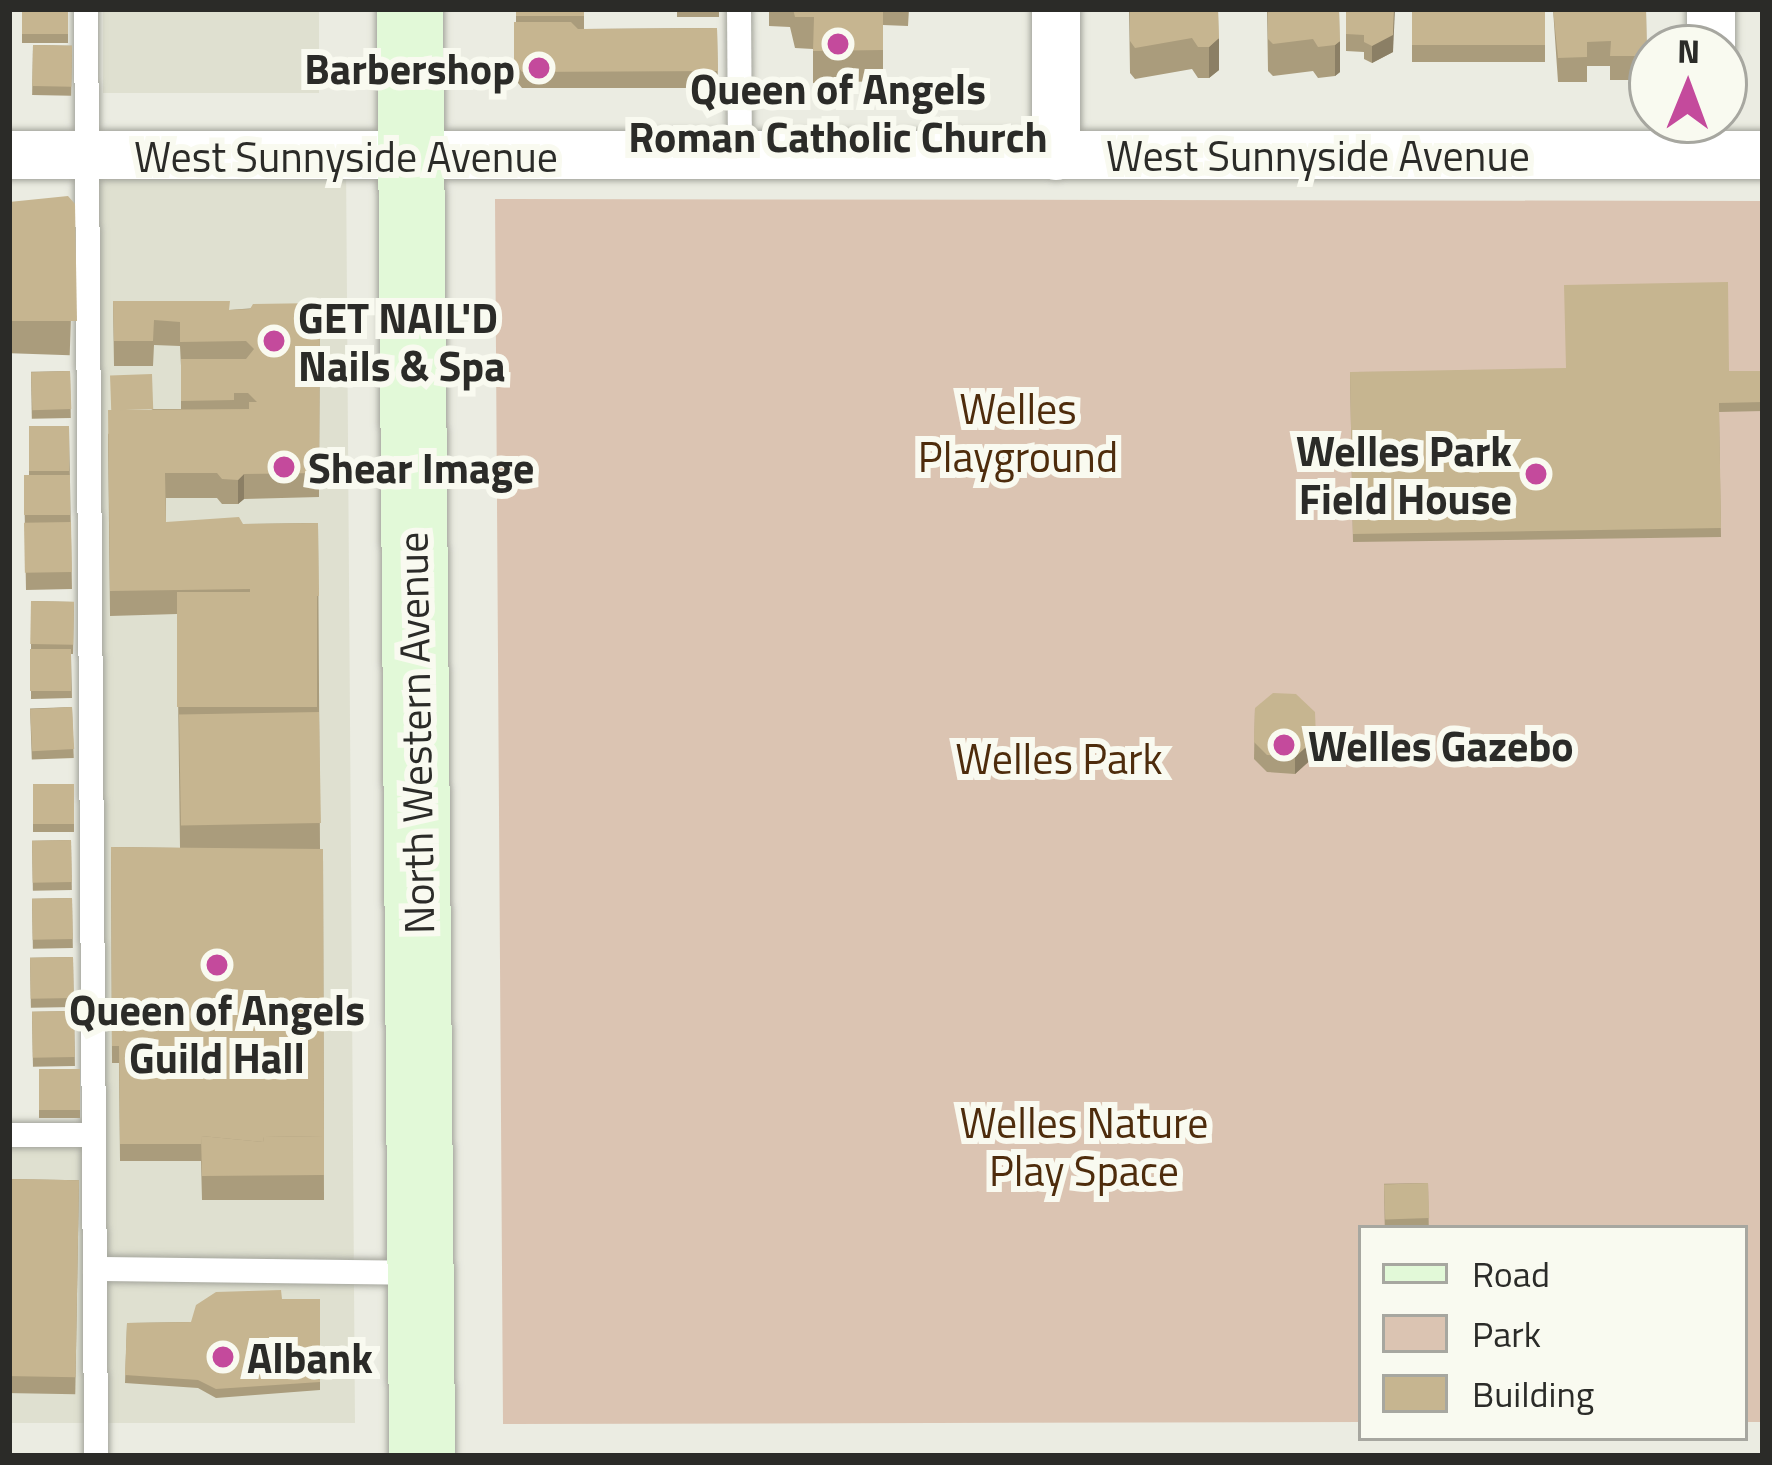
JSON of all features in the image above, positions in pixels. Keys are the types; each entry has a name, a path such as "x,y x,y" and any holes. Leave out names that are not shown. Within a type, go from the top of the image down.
{"main road":[{"name":"North Western Avenue","path":"410,9 422,1456"}],"street":[{"path":"1056,9 1056,156"},
{"name":"West Sunnyside Avenue","path":"9,155 1056,156 1628,140"},
{"name":"West Sunnyside Avenue","path":"1730,144 1763,155"}],"lane":[{"path":"86,9 96,1456"},
{"path":"739,9 740,156"},
{"path":"9,1135 94,1135"},
{"path":"95,1269 421,1273"}],"shaded area":[{"path":"103,9 319,9 319,93 103,93"},
{"path":"87,159 346,159 355,1423 9,1423 9,1143 96,1144"}],"green space":[{"name":"Welles Park","path":"495,199 1763,201 1763,1422 1748,1422 1748,1225 1358,1225 1358,1422 503,1424"}],"building":[{"path":"22,9 68,9 68,34 22,34"},
{"path":"516,9 584,9 584,16 516,16"},
{"path":"793,9 883,9 883,50 813,51 814,17 795,17"},
{"path":"1130,9 1218,9 1219,38 1209,47 1198,47 1192,38 1135,48 1130,41"},
{"path":"1268,9 1339,9 1340,41 1318,47 1313,39 1273,44 1268,39"},
{"path":"1346,9 1394,9 1393,35 1372,46 1364,42 1364,35 1346,34"},
{"path":"1412,9 1545,9 1545,45 1412,45"},
{"path":"1553,9 1646,9 1646,24 1628,24 1628,56 1610,56 1611,41 1587,42 1587,57 1558,58"},
{"path":"514,22 571,22 578,29 717,28 718,71 522,72 514,61"},
{"path":"33,45 72,46 71,87 32,86"},
{"path":"68,196 75,204 77,321 9,321 9,202"},
{"name":"Welles Park Field House","path":"1728,282 1729,371 1763,371 1763,402 1719,403 1721,528 1353,534 1350,372 1566,368 1564,285"},
{"path":"113,301 230,301 229,310 250,309 253,304 320,303 319,473 244,474 238,480 222,479 217,473 165,473 166,522 239,517 243,524 318,523 319,596 317,592 250,593 250,589 110,591 108,410 249,409 249,402 257,402 248,393 234,393 234,400 181,401 181,359 246,359 254,349 246,341 180,342 180,322 154,320 153,341 114,341"},
{"path":"70,371 71,409 32,410 31,372"},
{"path":"152,374 153,409 111,410 110,375"},
{"path":"29,426 69,426 69,471 29,471"},
{"path":"24,475 70,475 70,515 24,515"},
{"path":"71,522 72,572 25,573 24,523"},
{"path":"177,592 317,592 317,707 177,707"},
{"path":"31,601 74,602 73,645 30,644"},
{"path":"30,649 71,649 71,691 30,691"},
{"name":"Welles Gazebo","path":"1273,693 1296,694 1315,712 1316,738 1295,757 1267,755 1254,742 1255,708"},
{"path":"72,707 74,749 32,751 30,709"},
{"path":"319,712 321,823 181,825 179,714"},
{"path":"33,784 74,784 74,824 33,824"},
{"path":"71,840 72,882 33,883 32,841"},
{"name":"Queen of Angels Guild Hall","path":"111,847 323,849 324,1136 264,1137 263,1142 201,1136 201,1144 120,1144 119,1046 112,1046"},
{"path":"72,898 73,939 33,940 32,899"},
{"path":"73,957 74,998 31,999 30,958"},
{"path":"74,1011 75,1057 33,1058 32,1012"},
{"path":"39,1069 80,1069 80,1110 39,1110"},
{"path":"201,1136 263,1142 264,1137 324,1136 324,1175 202,1176"},
{"path":"9,1179 79,1180 76,1377 9,1376"},
{"path":"1428,1183 1429,1218 1385,1220 1384,1185"},
{"name":"Albank","path":"281,1290 282,1299 320,1299 320,1382 216,1389 198,1380 125,1375 127,1323 191,1322 196,1305 216,1292"}],"place":[{"name":"Queen of Angels Roman Catholic Church","path":"838,44"},
{"name":"Barbershop","path":"539,68"},
{"name":"GET NAIL'D Nails & Spa","path":"274,341"},
{"name":"Shear Image","path":"284,467"},
{"name":"Welles Park Field House","path":"1536,474"},
{"name":"Welles Gazebo","path":"1284,745"},
{"name":"Queen of Angels Guild Hall","path":"217,965"},
{"name":"Albank","path":"223,1357"}],"park label":[{"name":"Welles Playground","path":"1018,432"},
{"name":"Welles Nature Play Space","path":"1084,1146"}]}
